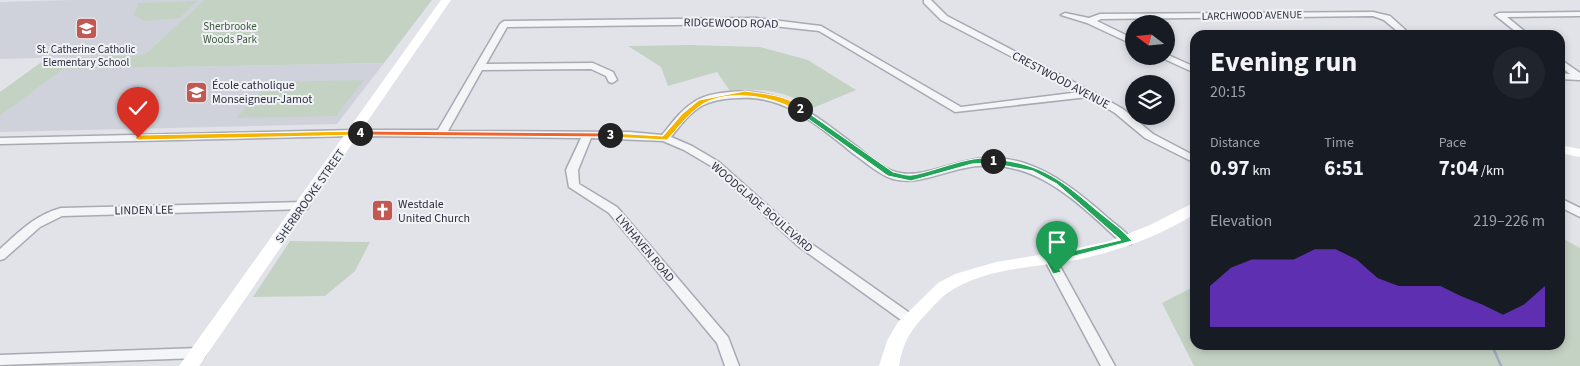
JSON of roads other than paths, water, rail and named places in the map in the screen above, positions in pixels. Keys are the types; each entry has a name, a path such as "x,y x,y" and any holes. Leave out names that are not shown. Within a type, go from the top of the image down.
{"main road":[{"name":"SHERBROOKE STREET","path":"194,359 446,0"},
{"path":"1565,150 1580,153"},
{"path":"889,366 890,357 901,329 909,319 943,288 978,272 1016,262 1050,259 1128,241 1168,225 1190,211"}],"street":[{"name":"CRESTWOOD AVENUE","path":"927,1 944,18 1090,94 1119,111 1149,136 1190,157"},
{"name":"LARCHWOOD AVENUE","path":"1090,21 1100,17 1373,14 1387,18 1401,30"},
{"path":"1519,30 1500,15 1580,14"},
{"path":"1065,15 1090,21 1125,38"},
{"name":"RIDGEWOOD ROAD","path":"441,134 504,24 756,21 821,29 959,110 1090,94"},
{"path":"1175,61 1190,68"},
{"path":"480,67 593,66 610,74 612,80"},
{"path":"1565,66 1580,77"},
{"path":"1565,76 1580,77"},
{"path":"664,138 684,116 701,102 745,93 770,96 796,107 890,174 911,178 982,160 1012,163 1036,169 1060,182 1128,241"},
{"name":"WOODGLADE BOULEVARD","path":"0,140 354,133 630,135 664,138 688,148 715,164 802,243 909,319"},
{"name":"LYNHAVEN ROAD","path":"587,136 572,170 573,185 613,210 723,341 732,366"},
{"path":"1565,205 1580,213"},
{"name":"LINDEN LEE","path":"0,256 35,224 50,215 61,212 303,206"},
{"path":"1050,259 1108,366"},
{"path":"0,360 167,356 194,359"}],"waterway":[{"path":"1494,350 1501,366"}],"place":[{"name":"St. Catherine Catholic Elementary School","path":"86,28"},
{"name":"École catholique Monseigneur-Jamot","path":"196,92"},
{"name":"Westdale United Church","path":"382,211"}],"park label":[{"name":"Sherbrooke Woods Park","path":"230,32"}]}
